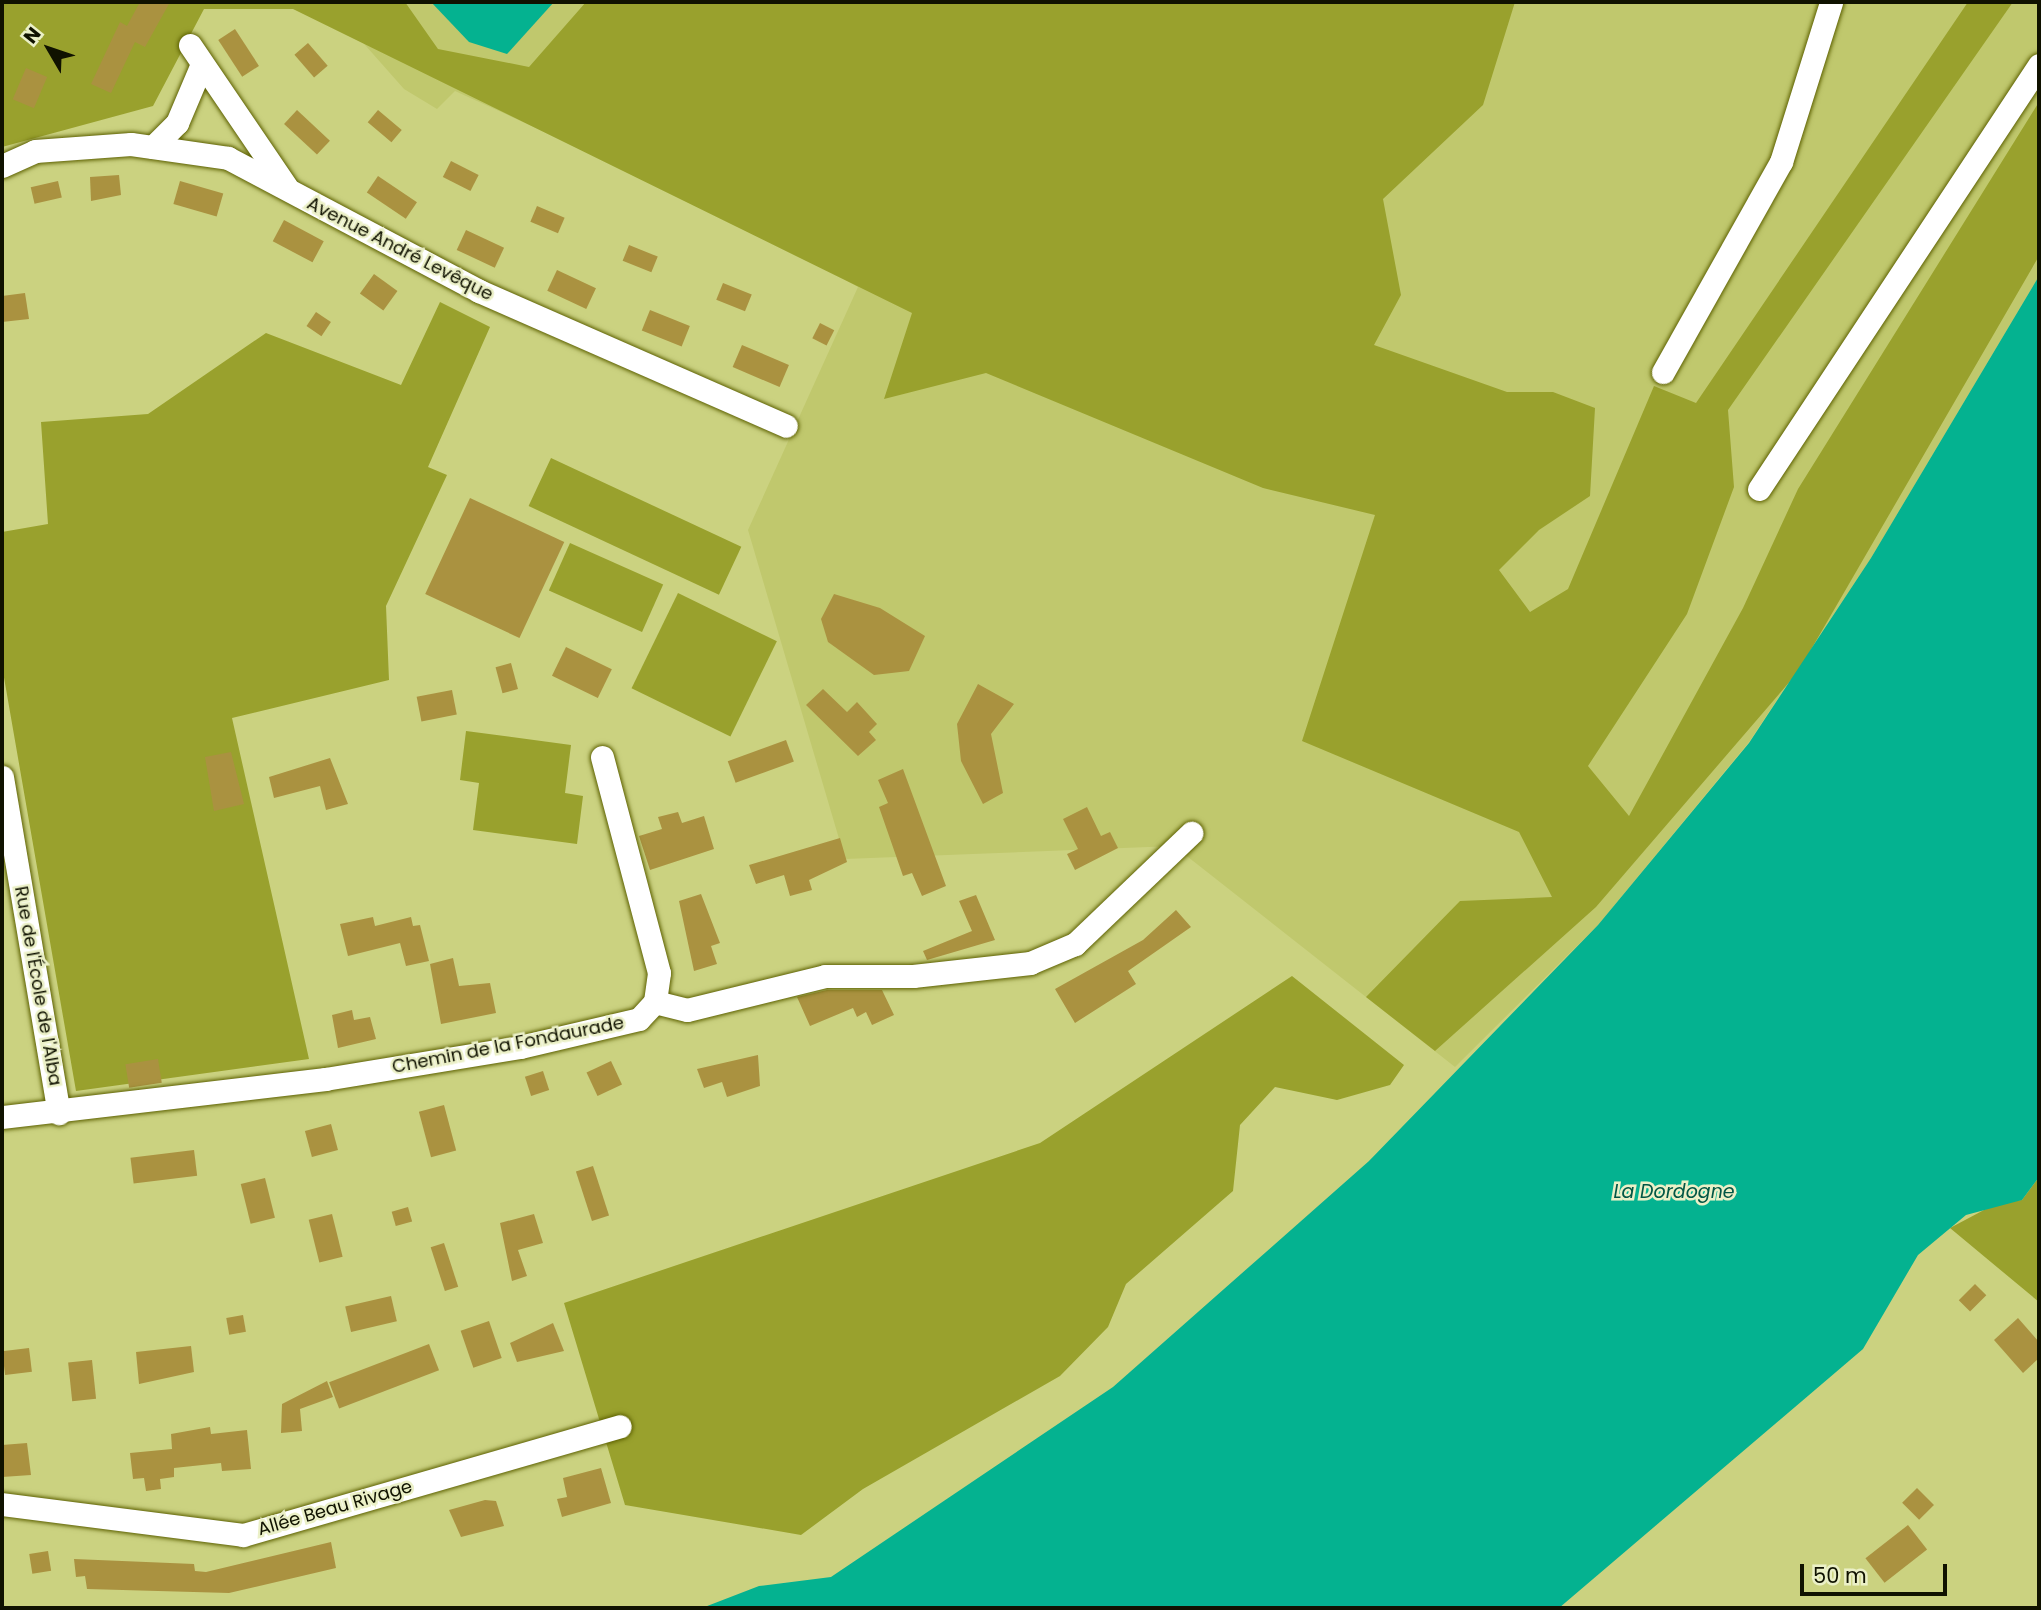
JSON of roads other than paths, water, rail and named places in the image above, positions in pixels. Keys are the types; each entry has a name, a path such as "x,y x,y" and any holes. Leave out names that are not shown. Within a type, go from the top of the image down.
{"street":[{"path":"1663,372 1781,162 1831,2"},
{"path":"153,147 177,123 196,55 290,192"},
{"path":"1759,489 2039,65"},
{"name":"Avenue André Levêque","path":"2,166 36,151 153,147 228,158 480,291 786,426"},
{"path":"601,757 659,973 655,1002 687,1010 825,976 913,976 1030,963 1075,944 1191,833"},
{"name":"Rue de l'École de l'Alba","path":"2,777 59,1113"},
{"name":"Chemin de la Fondaurade","path":"2,1117 59,1113 520,1047 639,1020 655,1002"},
{"name":"Allée Beau Rivage","path":"2,1504 243,1535 620,1426"}],"water":[{"path":"431,2 554,2 507,54 469,42"},
{"name":"La Dordogne","path":"2039,276 2039,1177 2022,1200 1966,1215 1918,1255 1863,1349 1559,1608 702,1608 759,1586 831,1577 1113,1387 1369,1161 1598,925 1749,743 1871,558"}]}
